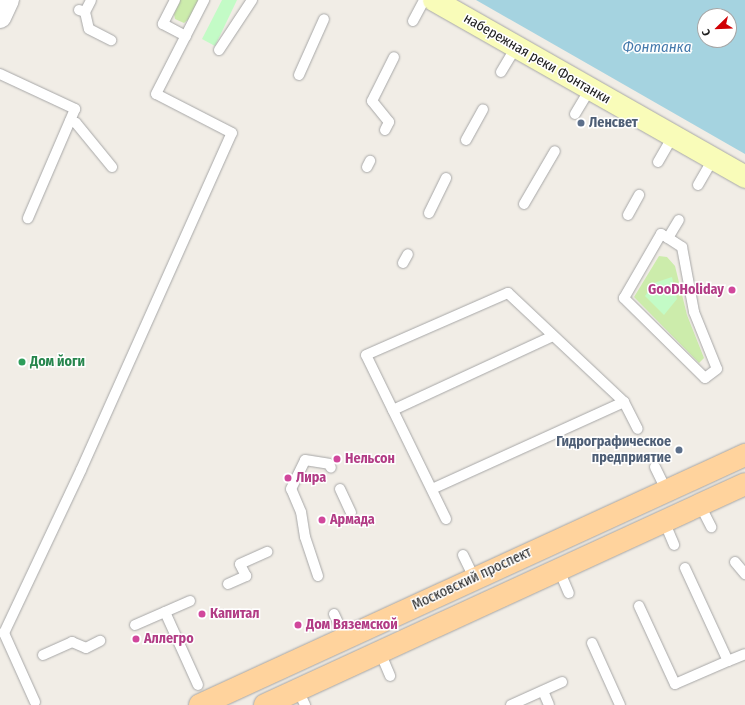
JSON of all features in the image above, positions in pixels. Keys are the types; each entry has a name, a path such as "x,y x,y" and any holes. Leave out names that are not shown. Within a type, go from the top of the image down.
{"main road":[{"name":"набережная реки Фонтанки","path":"434,0 745,177"},
{"name":"Московский проспект","path":"199,695 344,638 745,455"},
{"name":"Московский проспект","path":"265,705 301,697 380,652 745,484"}],"street":[{"path":"0,17 8,0"}],"lane":[{"path":"91,0 82,11 89,30 111,40"},
{"path":"174,0 163,24 186,36"},
{"path":"35,702 22,665 4,633 81,470 232,133 156,94 204,0"},
{"path":"219,50 252,0"},
{"path":"412,21 424,0"},
{"path":"299,75 324,19"},
{"path":"501,72 516,47"},
{"path":"385,130 389,122 372,101 394,57"},
{"path":"0,74 75,109 28,218"},
{"path":"576,114 590,89"},
{"path":"466,140 483,109"},
{"path":"70,121 76,123 112,167"},
{"path":"658,162 673,136"},
{"path":"524,204 555,151"},
{"path":"698,185 713,159"},
{"path":"429,213 446,178"},
{"path":"628,215 639,195"},
{"path":"668,238 679,220"},
{"path":"661,234 668,238 682,247 694,312 717,369 705,378 624,298 661,234"},
{"path":"403,263 408,254"},
{"path":"446,519 366,355 508,293 624,402 638,429"},
{"path":"393,410 553,336"},
{"path":"432,489 624,402"},
{"path":"318,576 302,538 301,512 291,488 305,460 329,464 331,468"},
{"path":"655,467 666,490"},
{"path":"340,489 351,513"},
{"path":"700,505 711,527"},
{"path":"664,522 674,545"},
{"path":"228,584 246,576 240,564 266,552"},
{"path":"463,555 474,578"},
{"path":"735,562 745,574"},
{"path":"685,568 728,661"},
{"path":"559,570 569,593"},
{"path":"135,625 190,601"},
{"path":"639,606 675,684 745,654"},
{"path":"164,612 199,695"},
{"path":"334,614 344,638"},
{"path":"43,655 72,642 86,648 100,641"},
{"path":"592,643 620,705"},
{"path":"380,652 390,676"},
{"path":"592,669 602,665"},
{"path":"511,705 562,682"},
{"path":"543,691 549,705"}],"green space":[{"path":"180,0 199,0 190,18 184,23 175,19 174,14"},
{"path":"222,0 237,0 215,46 202,39"},
{"path":"659,256 667,257 675,266 687,315 704,358 699,363 634,297"},
{"path":"672,277 677,299 664,315 645,296 654,283"}],"water":[{"name":"Фонтанка","path":"476,0 745,0 745,154"}],"place":[{"name":"Ленсвет","path":"581,123"},
{"name":"GooDHoliday","path":"732,290"},
{"name":"Дом йоги","path":"22,362"},
{"name":"Гидрографическое предприятие","path":"679,450"},
{"name":"Нельсон","path":"337,459"},
{"name":"Лира","path":"288,478"},
{"name":"Армада","path":"322,520"},
{"name":"Капитал","path":"202,614"},
{"name":"Дом Вяземской","path":"298,625"},
{"name":"Аллегро","path":"136,639"}]}
